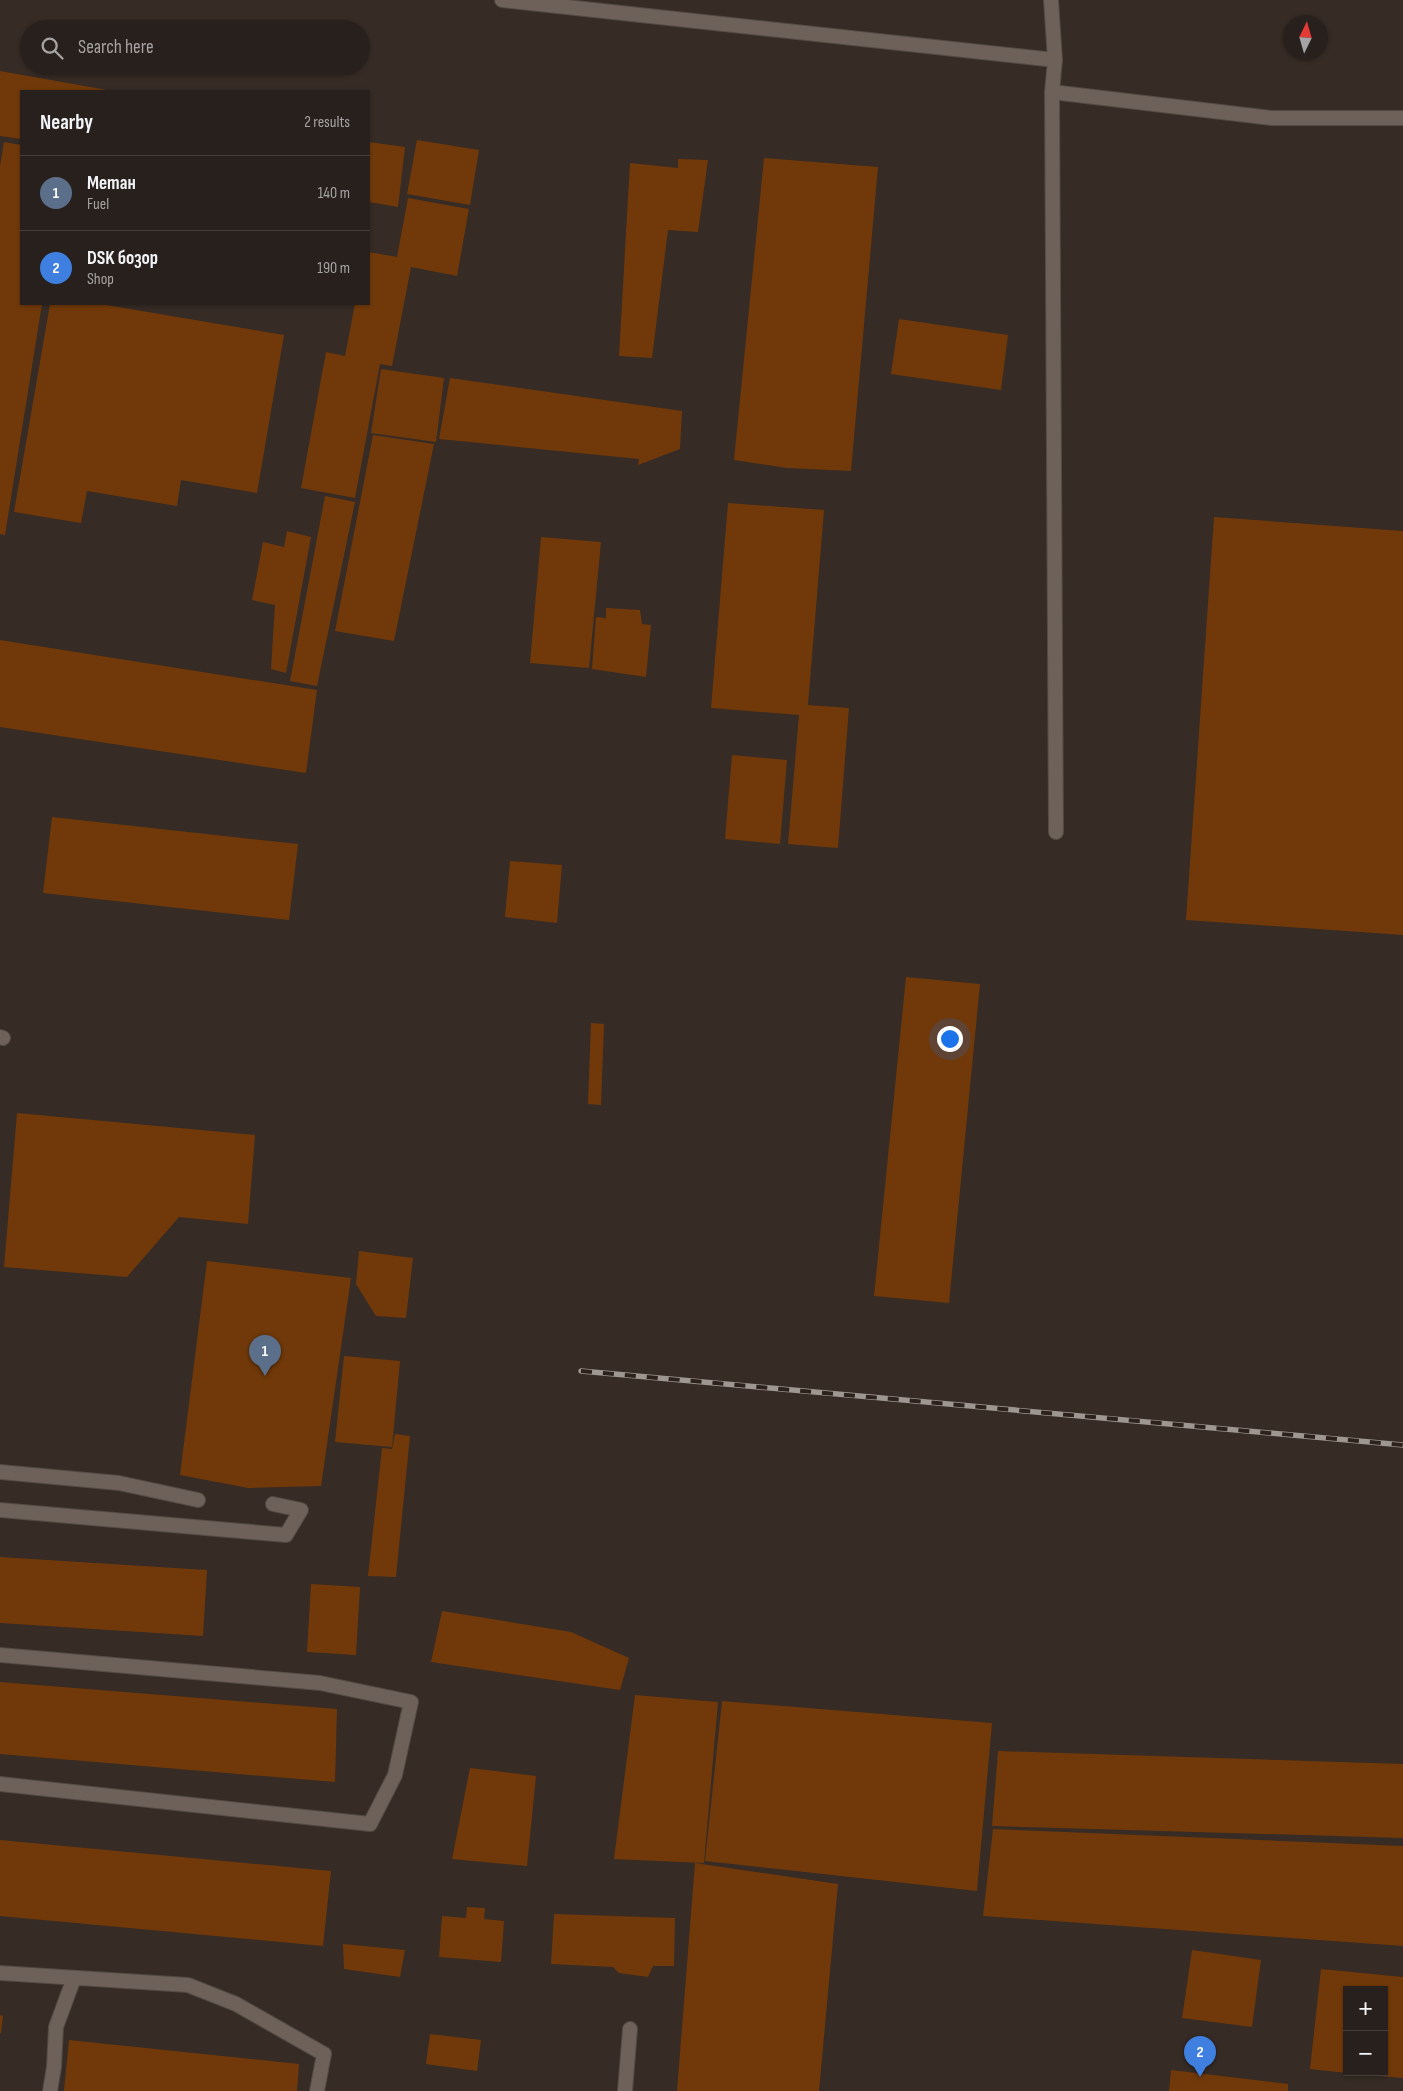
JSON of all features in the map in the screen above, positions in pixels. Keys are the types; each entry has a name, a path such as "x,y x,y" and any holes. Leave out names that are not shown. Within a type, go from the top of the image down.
{"street":[{"path":"502,0 1056,60"},
{"path":"1051,0 1056,60 1052,92 1056,832"},
{"path":"1052,92 1272,118 1403,118"},
{"path":"0,1472 119,1483 198,1500"},
{"path":"0,1510 286,1535 301,1510 272,1504"},
{"path":"0,1656 320,1683 411,1702 395,1775 370,1824 0,1784"},
{"path":"0,1973 188,1985 236,2004 324,2054 317,2091"},
{"path":"50,2091 54,2068 56,2027 74,1978"},
{"path":"625,2091 630,2029"}],"building":[{"path":"0,71 107,90 20,90 20,139 0,136"},
{"path":"417,140 479,150 470,205 407,194"},
{"path":"4,142 20,145 20,305 42,305 5,535 0,534 0,166"},
{"path":"370,142 405,147 398,207 370,202"},
{"path":"764,158 878,167 851,471 787,468 734,460"},
{"path":"678,159 708,160 698,232 668,230 652,358 619,356 630,163 678,168"},
{"path":"408,198 469,209 457,276 411,267 392,366 380,364 355,498 301,488 326,352 345,356 355,305 370,305 370,252 397,257"},
{"path":"50,305 106,305 284,335 257,493 181,480 177,506 87,491 81,523 14,512"},
{"path":"899,319 1008,335 1001,390 891,374"},
{"path":"381,369 444,378 436,442 371,433"},
{"path":"450,378 682,411 680,449 638,465 639,459 439,439"},
{"path":"373,435 434,444 394,641 335,631"},
{"path":"325,496 355,502 317,686 290,681"},
{"path":"728,503 824,510 808,705 849,708 838,848 788,844 799,715 711,708"},
{"path":"1214,517 1403,531 1403,935 1186,920"},
{"path":"287,531 311,537 286,673 271,669 275,605 252,600 263,542 284,547"},
{"path":"541,537 601,542 589,668 530,663"},
{"path":"606,608 640,610 642,624 651,625 646,677 592,669 596,617 606,618"},
{"path":"0,640 317,690 306,773 0,727"},
{"path":"732,755 787,760 780,844 725,839"},
{"path":"52,817 298,844 289,920 43,893"},
{"path":"510,861 562,865 557,923 505,917"},
{"path":"906,977 980,984 949,1303 874,1296"},
{"path":"591,1023 604,1024 601,1105 588,1104"},
{"path":"17,1113 255,1135 248,1224 179,1217 127,1277 4,1267"},
{"path":"359,1251 413,1258 406,1318 376,1316 356,1284"},
{"path":"207,1261 351,1278 321,1486 248,1488 180,1475"},
{"path":"344,1356 400,1361 392,1447 335,1442"},
{"path":"395,1434 410,1436 396,1577 368,1576 382,1448 392,1449"},
{"path":"0,1557 207,1570 203,1636 0,1623"},
{"path":"311,1584 360,1587 356,1655 307,1652"},
{"path":"442,1611 571,1632 629,1658 620,1690 431,1662"},
{"path":"0,1682 337,1709 335,1782 0,1754"},
{"path":"635,1695 718,1702 704,1863 614,1859"},
{"path":"722,1701 992,1723 977,1891 705,1861"},
{"path":"998,1751 1403,1764 1403,1838 992,1826"},
{"path":"470,1768 536,1776 527,1866 452,1859"},
{"path":"993,1829 1403,1846 1403,1946 983,1916"},
{"path":"0,1840 331,1871 323,1946 0,1916"},
{"path":"695,1863 838,1884 819,2091 677,2091"},
{"path":"467,1907 485,1908 484,1919 504,1921 501,1962 439,1957 442,1916 466,1918"},
{"path":"554,1914 675,1918 674,1966 653,1966 648,1977 619,1973 613,1967 551,1964"},
{"path":"343,1944 405,1950 400,1977 344,1969"},
{"path":"1192,1950 1261,1960 1252,2027 1182,2018"},
{"path":"1321,1969 1403,1977 1403,2078 1378,2076 1388,2076 1388,1986 1343,1986 1343,2073 1310,2069"},
{"path":"0,2015 3,2016 1,2033 0,2033"},
{"path":"430,2034 481,2040 477,2071 426,2064"},
{"path":"69,2040 299,2064 297,2091 64,2091"},
{"path":"1171,2070 1288,2084 1288,2091 1169,2091"}],"railway":[{"path":"581,1371 1403,1445"}],"place":[{"name":"Метан","path":"265,1376"},
{"name":"DSK бозор","path":"1200,2077"}]}
